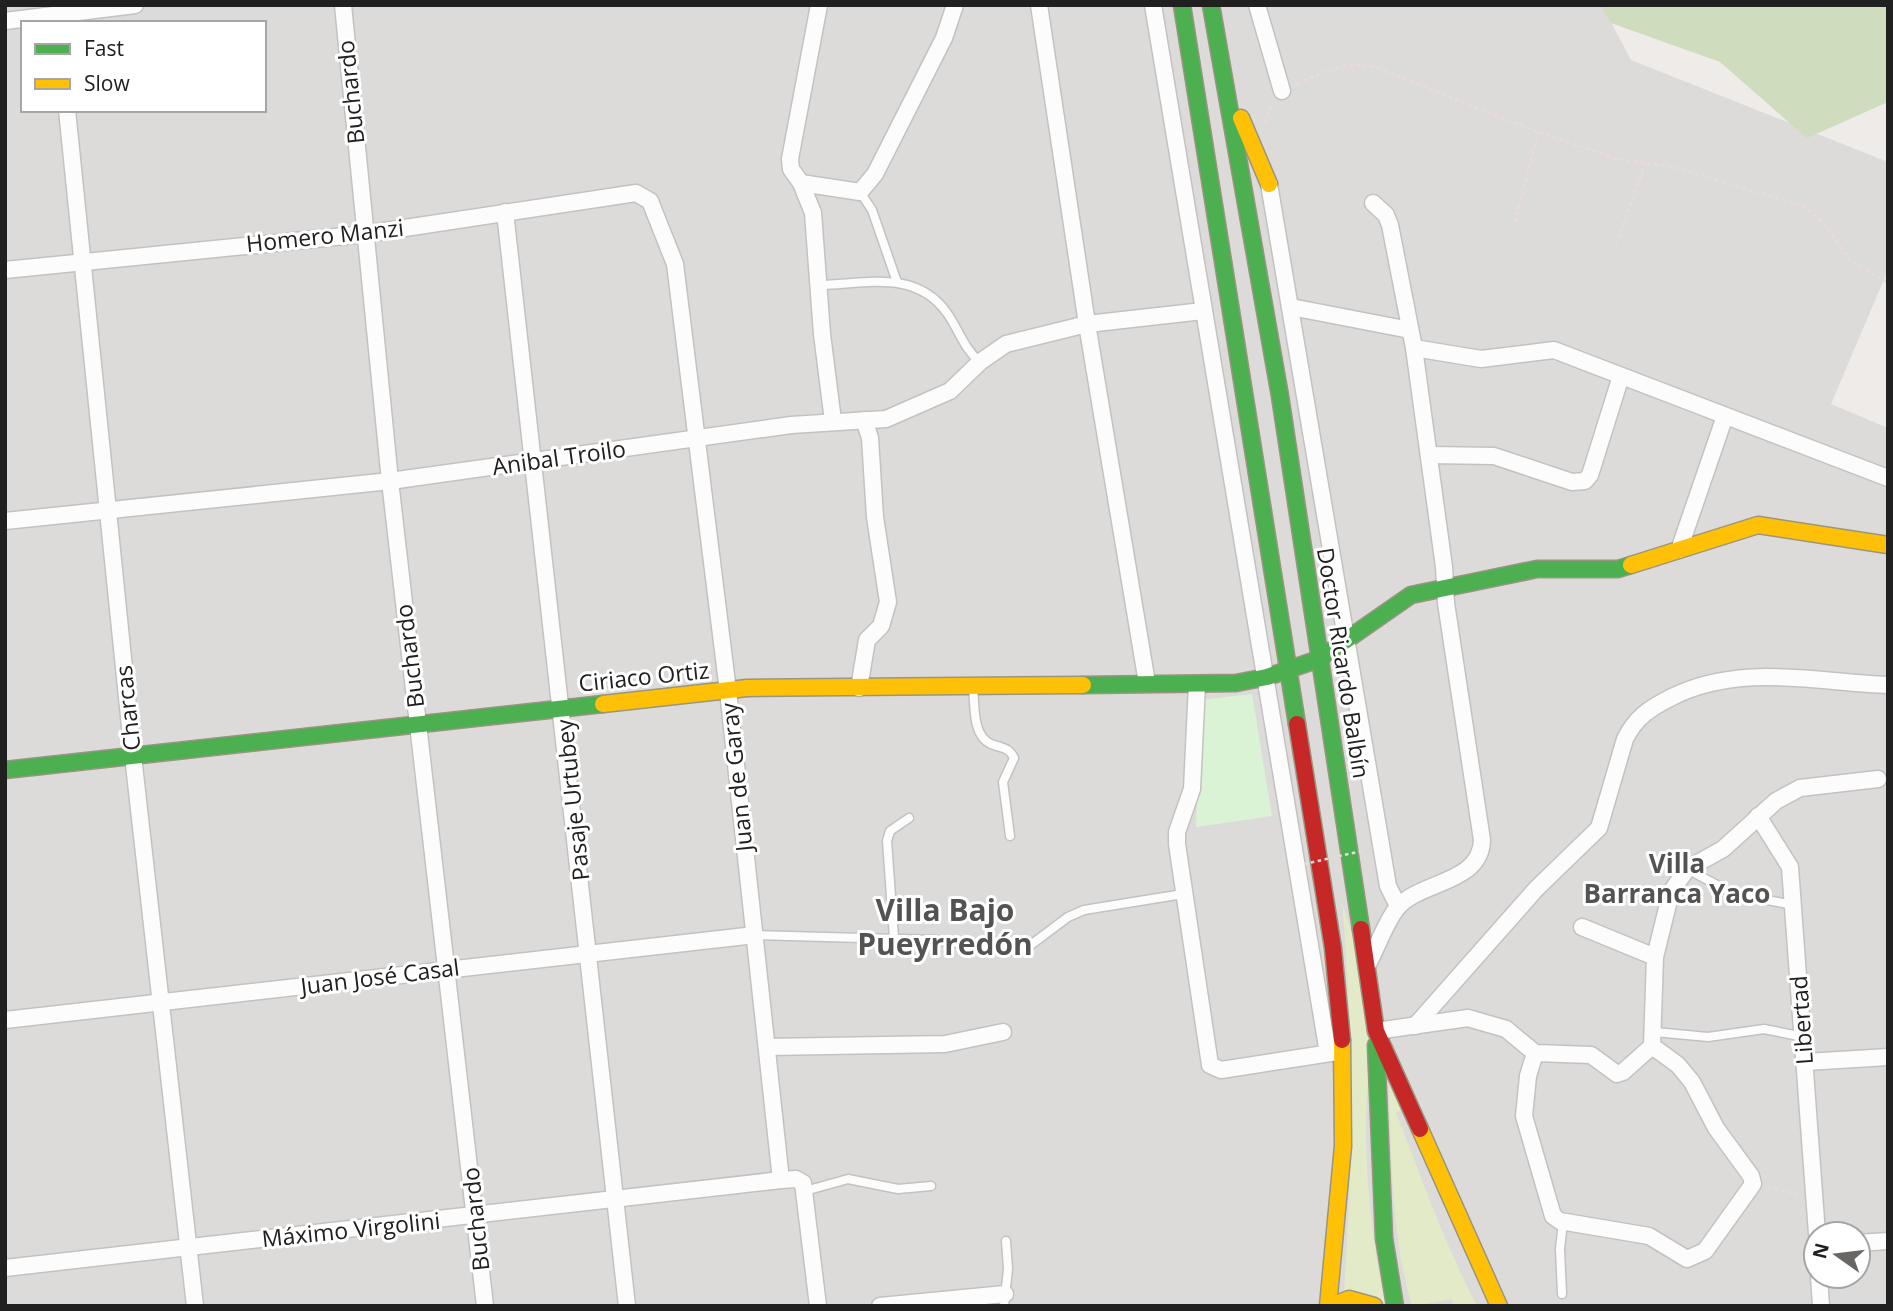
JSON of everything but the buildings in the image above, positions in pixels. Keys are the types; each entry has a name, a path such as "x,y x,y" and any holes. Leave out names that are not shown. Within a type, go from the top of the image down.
{"main road":[{"path":"1182,5 1332,948 1341,1170 1329,1306 1349,1300 1374,1306"},
{"name":"Doctor Ricardo Balbín","path":"1212,5 1280,396 1376,1031 1499,1306"},
{"path":"1225,80 1269,184"},
{"name":"Ciriaco Ortiz","path":"5,770 728,691 973,684 1236,683 1267,677 1320,659 1411,595 1446,586 1537,569 1618,569 1765,525 1888,545"},
{"path":"1376,1031 1384,1238 1395,1306"}],"street":[{"path":"5,21 135,5"},
{"name":"Buchardo","path":"343,5 390,481 485,1306"},
{"path":"819,5 790,159 791,170 801,183 813,213 822,334 833,421"},
{"path":"801,183 860,192 875,174 944,38 955,5"},
{"path":"1039,5 1087,324 1147,683"},
{"path":"1153,5 1203,311 1336,1052 1221,1070 1210,1065 1183,894 1177,832 1192,789 1197,684"},
{"path":"1257,5 1282,92"},
{"name":"Charcas","path":"67,112 133,756 195,1306"},
{"path":"1269,184 1388,886 1398,906"},
{"name":"Homero Manzi","path":"5,270 365,234 636,193 644,195"},
{"name":"Juan de Garay","path":"644,195 650,201 675,264 728,691 781,1180"},
{"path":"1366,968 1398,906 1472,866 1482,852 1414,348 1390,225 1386,215 1373,204"},
{"name":"Pasaje Urtubey","path":"505,212 563,709 627,1306"},
{"path":"1291,307 1410,330"},
{"name":"Anibal Troilo","path":"5,521 390,481 833,421 886,419 936,400 950,391 980,362 1006,344 1087,324 1203,311"},
{"path":"1414,348 1480,359 1554,350 1888,478"},
{"path":"1429,455 1494,456 1572,482 1585,481 1590,475 1621,376"},
{"path":"1679,550 1725,416"},
{"path":"859,688 867,640 881,626 888,602 872,483 870,438 864,420"},
{"path":"1415,1026 1536,889 1599,828 1626,739 1631,727 1648,709 1696,685 1726,679 1803,677 1888,685"},
{"path":"1376,1031 1468,1018 1506,1029 1535,1053 1591,1055 1617,1074 1623,1072 1653,1039 1655,957 1671,892 1687,869 1723,849 1776,801 1800,788 1878,779"},
{"name":"Libertad","path":"1758,816 1790,867 1817,1220"},
{"path":"1581,927 1655,957"},
{"name":"Juan José Casal","path":"5,1020 755,935"},
{"path":"768,1046 946,1044 1003,1032"},
{"path":"1535,1053 1528,1076 1524,1116 1548,1209 1553,1216 1563,1222 1649,1236 1687,1259 1705,1251 1753,1184 1751,1176 1716,1128 1692,1082 1653,1039"},
{"path":"1806,1062 1888,1057"},
{"path":"781,1180 796,1179 803,1183 806,1191 818,1306"},
{"name":"Máximo Virgolini","path":"5,1268 781,1180"},
{"path":"880,1306 1004,1300"}],"lane":[{"path":"860,192 872,211 897,282"},
{"path":"820,285 897,282 925,291 945,310 968,352 980,362"},
{"path":"973,684 976,723 981,736 989,743 1004,747 1014,758 1003,782 1010,836"},
{"path":"894,938 887,841 890,831 909,818"},
{"path":"1687,869 1734,894 1794,905"},
{"path":"755,935 935,940 1014,951 1028,947 1068,917 1084,910 1183,894"},
{"path":"1653,1039 1708,1037 1764,1029 1804,1037"},
{"path":"806,1191 848,1179 898,1189 931,1186"},
{"path":"1562,1294 1563,1222"},
{"path":"1004,1300 1008,1269 1006,1241"}],"path":[{"path":"1264,125 1270,105 1282,92 1335,66 1365,65 1538,132 1614,158 1673,167 1803,206 1822,222 1850,260 1888,283"},
{"path":"1515,222 1538,132"},
{"path":"1616,245 1645,164"},
{"path":"1304,864 1362,851"},
{"path":"1753,1184 1816,1198"}],"shaded area":[{"path":"5,5 1602,5 1631,60 1888,162 1888,270 1831,404 1888,428 1888,1306 5,1306"}],"green space":[{"path":"1600,5 1888,5 1888,102 1807,138 1720,62 1611,23"},
{"path":"1252,694 1272,816 1196,827 1200,700"},
{"path":"1342,902 1362,968 1369,1007 1367,1172 1385,1303 1344,1294 1351,1098 1349,1001"},
{"path":"1388,1066 1405,1108 1396,1113 1444,1234 1477,1306 1453,1306 1452,1299 1412,1306 1395,1217"}],"traffic: fast":[{"path":"1182,5 1297,724"},
{"path":"1211,5 1280,396 1361,929"},
{"path":"1083,685 1236,683 1267,677 1319,659 1411,595 1537,569 1618,569 1631,565"},
{"path":"5,770 603,704"},
{"path":"1376,1045 1384,1238 1395,1306"}],"traffic: slow":[{"path":"1241,118 1269,184"},
{"path":"1631,565 1758,525 1888,545"},
{"path":"603,704 747,688 1083,685"},
{"path":"1328,1306 1343,1146 1342,1040"},
{"path":"1420,1129 1499,1306"},
{"path":"1331,1306 1349,1299 1374,1306"}],"traffic: jam":[{"path":"1297,724 1333,948 1342,1040"},
{"path":"1361,929 1376,1031 1420,1129"}],"district":[{"name":"Villa Barranca Yaco","path":"1677,879"},
{"name":"Villa Bajo Pueyrredón","path":"945,928"}]}
